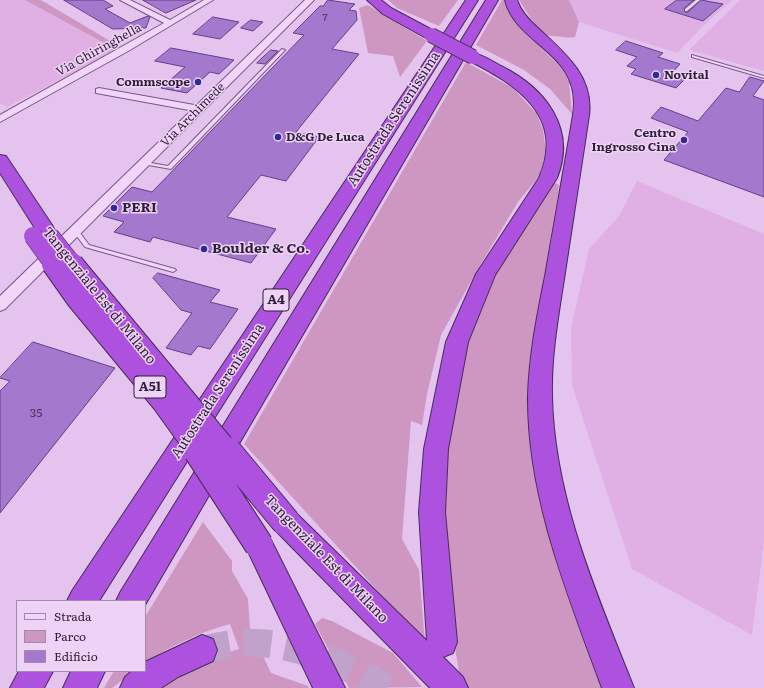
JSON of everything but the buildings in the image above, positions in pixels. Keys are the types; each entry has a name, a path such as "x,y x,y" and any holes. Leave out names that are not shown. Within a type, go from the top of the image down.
{"highway":[{"path":"373,0 392,14 433,32"},
{"path":"383,0 397,11 433,32 526,80 540,90 561,116 567,130 572,166"},
{"path":"433,61 443,29 462,0"},
{"name":"Autostrada Serenissima","path":"83,600 472,0"},
{"name":"Autostrada Serenissima","path":"132,600 492,0"},
{"path":"511,0 520,18 565,62 575,76 580,88 582,108 542,353 540,376 541,433 559,522 618,688"},
{"path":"442,642 433,506 439,428 457,342 486,274 548,178 553,169 556,154 555,134 552,124 540,104 518,82 475,54"},
{"name":"Tangenziale Est di Milano","path":"0,160 39,233 77,298 162,402 207,463 259,545 329,688"},
{"name":"Tangenziale Est di Milano","path":"0,187 39,233 93,290 286,522 452,688"},
{"path":"136,688 161,669 202,650"},
{"path":"26,688 36,672"},
{"path":"79,688 88,672"}],"street":[{"path":"124,0 170,23"},
{"name":"Via Ghiringhella","path":"0,119 208,0"},
{"name":"Via Archimede","path":"0,306 310,0"},
{"path":"99,91 200,109"}],"lane":[{"path":"686,10 698,0"},
{"path":"145,163 169,168 284,50"},
{"path":"693,56 764,77"},
{"path":"76,231 87,246 173,270"}],"shaded area":[{"path":"0,0 25,0 117,50 7,107 0,103"},
{"path":"567,0 732,0 705,24 677,53 579,22"},
{"path":"740,0 764,0 764,71 689,50"},
{"path":"637,181 764,234 764,541 752,635 632,569 572,385 571,328 589,249 619,216"}],"green space":[{"path":"25,0 41,0 122,48 117,50"},
{"path":"388,0 458,0 439,26 397,8"},
{"path":"502,0 506,0 523,29 564,71 569,82 572,114 550,89 524,70 476,45"},
{"path":"519,0 569,0 579,22 575,37 568,38 546,36 531,19"},
{"path":"368,5 427,41 400,77 393,56 368,53 359,8"},
{"path":"466,62 513,88 537,114 543,130 546,152 540,175 518,202 441,335 427,394 422,425 411,421 402,539 419,570 425,643 244,444"},
{"path":"554,182 559,185 558,194 529,365 530,445 540,502 554,551 603,688 466,688 461,683 447,601 443,563 450,391 493,272"},
{"path":"203,522 232,561 232,571 248,599 250,628 271,673 308,686 309,688 160,688 195,663 239,649 230,624 186,640 146,662 146,615"},
{"path":"322,618 332,621 393,653 422,687 349,688 315,624"},
{"path":"113,672 133,672 112,688 104,688"}],"tunnel":[{"path":"202,650 241,643 279,645 317,655 335,662 387,688"}],"place":[{"name":"Novital","path":"656,75"},
{"name":"Commscope","path":"198,82"},
{"name":"D&G De Luca","path":"278,137"},
{"name":"Centro Ingrosso Cina","path":"684,140"},
{"name":"PERI","path":"114,208"},
{"name":"Boulder & Co.","path":"204,249"}]}
